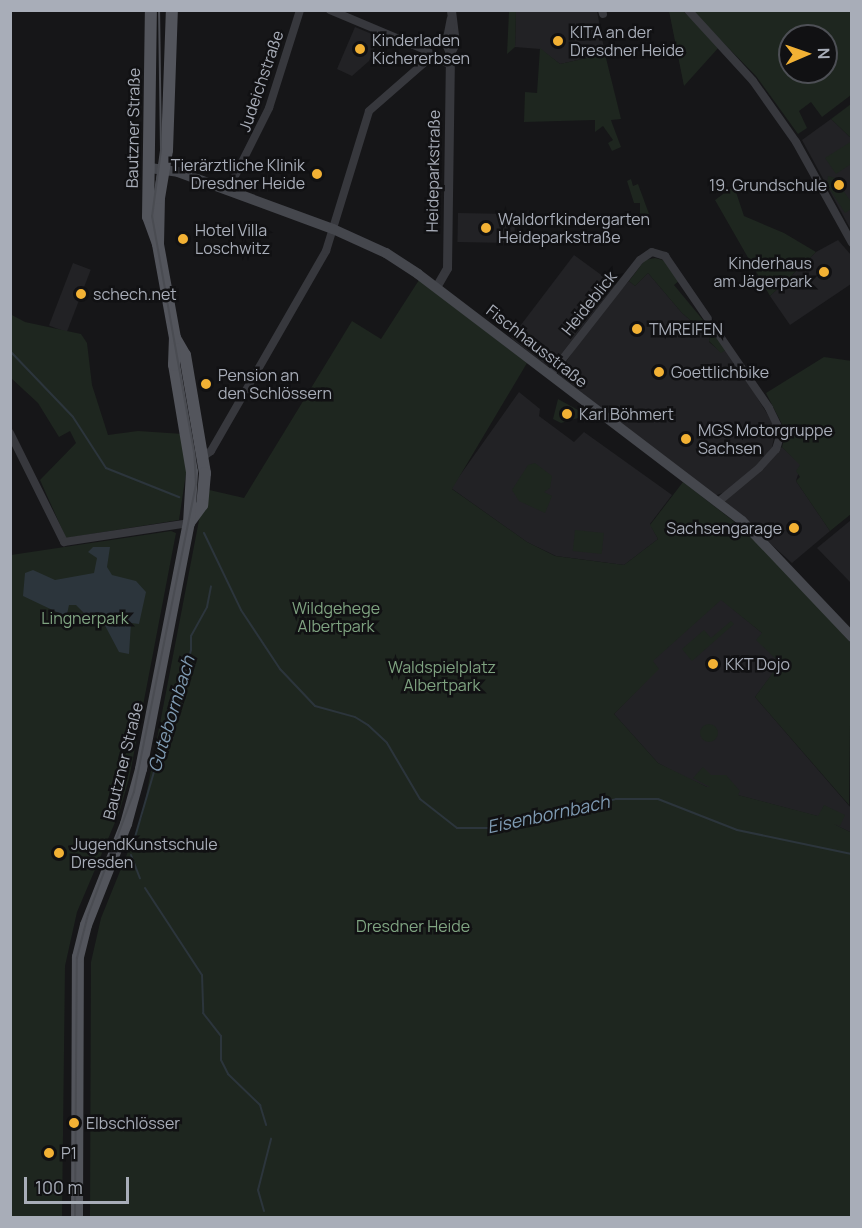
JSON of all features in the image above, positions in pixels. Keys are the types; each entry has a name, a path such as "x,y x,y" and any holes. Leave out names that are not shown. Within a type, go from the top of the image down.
{"main road":[{"name":"Bautzner Straße","path":"77,1218 78,957 89,915 137,785 189,524 192,462 174,365 176,338 158,244 148,217 151,10"},
{"name":"Bautzner Straße","path":"158,244 159,198 165,170 172,10"},
{"name":"Fischhausstraße","path":"150,168 165,170 228,190 333,229 386,253 436,287 718,502 770,546 852,637"},
{"name":"Bautzner Straße","path":"176,338 185,356 204,456 204,496 200,512 189,524"}],"street":[{"name":"Judeichstraße","path":"228,190 269,108 300,10"},
{"path":"330,10 425,50 431,57 450,65"},
{"path":"688,10 753,81 796,142 852,243"},
{"name":"Heideparkstraße","path":"436,287 447,268 450,53 455,43 451,14"},
{"path":"192,462 211,451 326,251 369,111 431,57"},
{"name":"Heideblick","path":"550,375 593,317 640,260 652,252 669,260 780,427 780,440 769,458 718,502"},
{"path":"10,433 64,542 189,524"}],"shaded area":[{"name":"KITA an der Dresdner Heide","path":"516,11 597,11 605,54 560,64 540,49 515,47"},
{"name":"Kinderladen Kichererbsen","path":"355,27 379,37 369,61 352,76 337,69"},
{"name":"19. Grundschule","path":"831,119 851,138 851,230 802,140"},
{"name":"Waldorfkindergarten Heideparkstraße","path":"458,213 515,214 514,243 457,242"},
{"name":"Kinderhaus am Jägerpark","path":"838,240 851,255 851,284 790,325 770,296 816,252"},
{"path":"574,255 615,285 556,361 547,366 511,338"},
{"path":"73,263 91,270 67,332 49,326"},
{"path":"648,273 682,313 710,337 709,342 721,352 727,349 776,428 772,447 776,451 782,447 801,465 796,481 830,531 792,563 724,502 730,497 725,492 714,496 558,374 594,320 629,281 635,286"},
{"path":"519,392 540,409 539,416 574,442 584,432 672,495 650,524 658,539 624,565 556,556 527,542 451,488"},
{"path":"851,520 851,583 817,548"},
{"path":"93,547 110,547 107,567 112,575 136,581 146,592 139,624 131,623 129,654 119,652 100,616 90,619 76,605 69,605 67,614 63,615 23,596 25,573 33,570 55,580 94,573 97,558 88,552"},
{"path":"721,599 762,633 781,663 755,697 851,808 850,832 817,816 707,787 680,775 658,763 614,714 658,669 652,661"}],"green space":[{"path":"509,11 516,11 515,47 507,54"},
{"path":"669,11 683,11 720,46 684,86"},
{"path":"692,11 851,11 851,95 822,117 811,102 799,111 807,128 798,134 756,76"},
{"path":"540,48 560,64 605,54 621,119 611,120 621,147 612,151 608,143 613,140 603,126 595,132 595,120 524,122 525,92 537,93"},
{"path":"851,104 851,138 831,119"},
{"path":"852,141 851,164 836,174 825,158"},
{"path":"828,176 835,178 851,202 851,209 845,213 827,185"},
{"path":"631,179 633,186 638,184 649,214 640,216 640,203 634,203 627,181"},
{"path":"734,186 744,216 784,233 816,252 770,296 715,200"},
{"path":"655,258 666,261 680,280 674,285 727,349 721,353 709,341 710,337 682,313 648,273 635,286 629,281 645,260"},
{"name":"Dresdner Heide","path":"419,280 527,363 452,489 527,542 555,556 624,565 658,539 650,525 683,482 754,537 851,643 849,805 755,697 780,663 756,640 762,633 721,600 653,661 659,669 614,714 658,763 707,787 710,787 693,778 703,767 711,775 726,775 740,791 738,795 818,816 824,805 845,815 840,826 834,824 852,833 851,1217 90,1218 91,962 101,918 142,817 205,489 244,498 352,321 381,339"},
{"path":"10,314 25,322 81,334 87,343 92,385 108,435 138,431 183,434 188,460 179,520 66,538 40,480 76,443 70,431 59,437 38,403 11,378"},
{"path":"824,357 852,361 851,514 830,531 796,481 800,477 796,471 800,465 782,447 786,432 766,393"},
{"path":"558,399 578,410 578,418 561,423 553,419"},
{"path":"535,463 552,476 550,488 544,492 552,496 545,513 519,501 512,490 528,465"},
{"path":"575,530 604,533 602,554 573,551"},
{"name":"Lingnerpark","path":"171,531 176,533 129,779 119,813 77,912 65,966 62,1217 11,1217 11,555"},
{"path":"731,621 734,624 692,661 682,649 704,630 711,638"},
{"path":"709,724 715,727 718,733 715,739 709,742 703,739 700,733 703,727"}],"waterway":[{"name":"Eisenbornbach","path":"10,351 73,417 106,468 179,497"},
{"name":"Eisenbornbach","path":"204,533 241,610 280,669 315,706 355,717 368,725 387,743 420,799 457,828 497,828 530,814 576,810 616,799 658,799 737,830 852,854"},
{"name":"Gutebornbach","path":"133,844 171,713 177,706 191,650 191,636 207,607 211,586"},
{"name":"Gutebornbach","path":"131,855 140,878"},
{"name":"Gutebornbach","path":"145,888 202,975 203,1013 221,1036 221,1060 228,1074 260,1105 266,1125"},
{"name":"Gutebornbach","path":"264,1211 258,1190 271,1139"}],"tram line":[{"path":"75,1218 77,958 88,915 134,792 196,485 194,452 152,217 161,150 159,10"}],"place":[{"name":"KITA an der Dresdner Heide","path":"558,41"},
{"name":"Kinderladen Kichererbsen","path":"360,49"},
{"name":"Tierärztliche Klinik Dresdner Heide","path":"317,174"},
{"name":"19. Grundschule","path":"839,185"},
{"name":"Waldorfkindergarten Heideparkstraße","path":"486,228"},
{"name":"Hotel Villa Loschwitz","path":"183,239"},
{"name":"Kinderhaus am Jägerpark","path":"824,272"},
{"name":"schech.net","path":"81,294"},
{"name":"TMREIFEN","path":"637,329"},
{"name":"Goettlichbike","path":"659,372"},
{"name":"Pension an den Schlössern","path":"206,384"},
{"name":"Karl Böhmert","path":"567,414"},
{"name":"MGS Motorgruppe Sachsen","path":"686,439"},
{"name":"Sachsengarage","path":"794,528"},
{"name":"KKT Dojo","path":"713,664"},
{"name":"JugendKunstschule Dresden","path":"59,853"},
{"name":"Elbschlösser","path":"74,1123"},
{"name":"P1","path":"49,1153"}],"park label":[{"name":"Wildgehege Albertpark","path":"336,617"},
{"name":"Waldspielplatz Albertpark","path":"442,676"}]}
